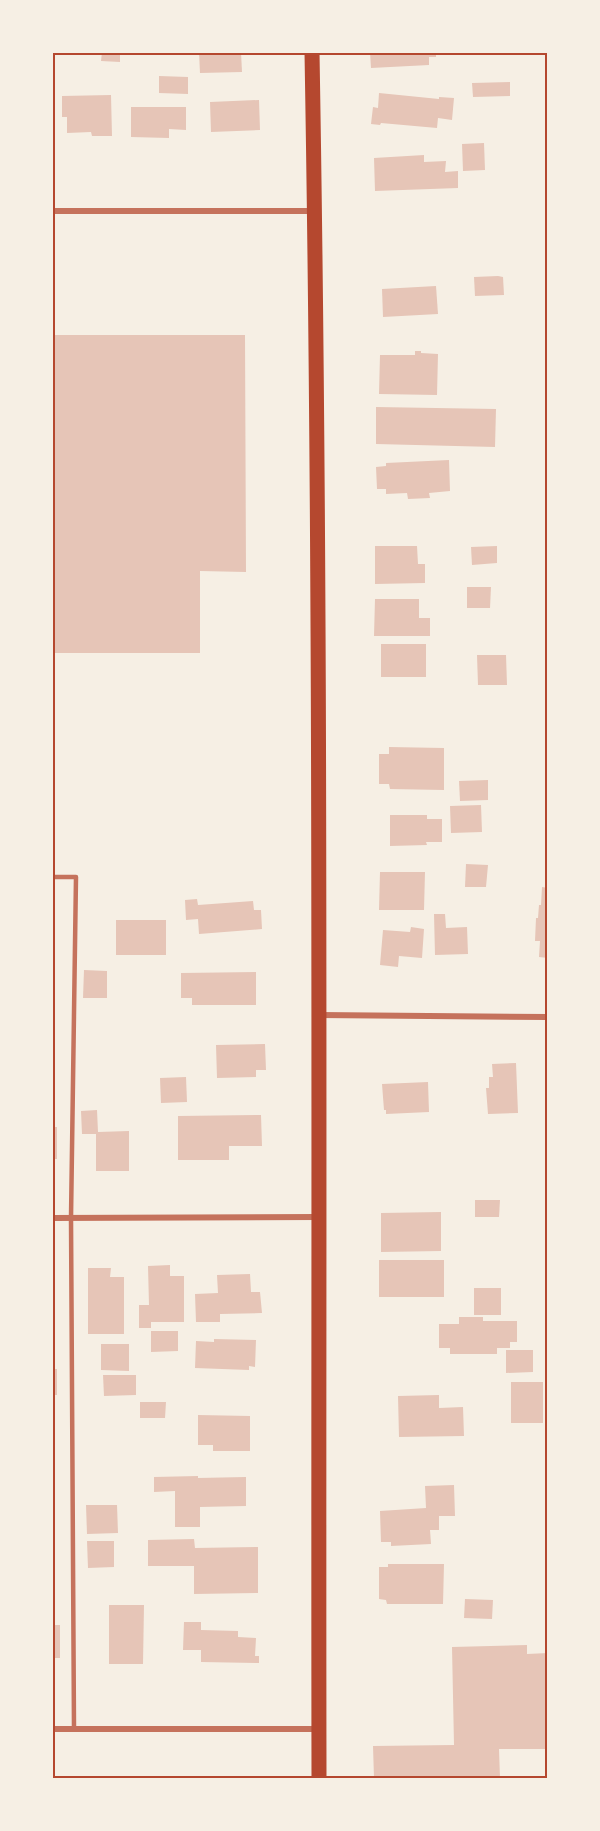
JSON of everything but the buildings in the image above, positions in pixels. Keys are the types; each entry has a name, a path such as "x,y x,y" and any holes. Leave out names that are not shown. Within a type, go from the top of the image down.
{"main road":[{"path":"312,52 315,210 319,1779"}],"street":[{"path":"52,211 315,210"},
{"path":"318,1015 548,1017"},
{"path":"52,1218 318,1217"},
{"path":"52,1729 319,1729"}],"lane":[{"path":"52,877 76,877 71,1218 74,1729"}]}
